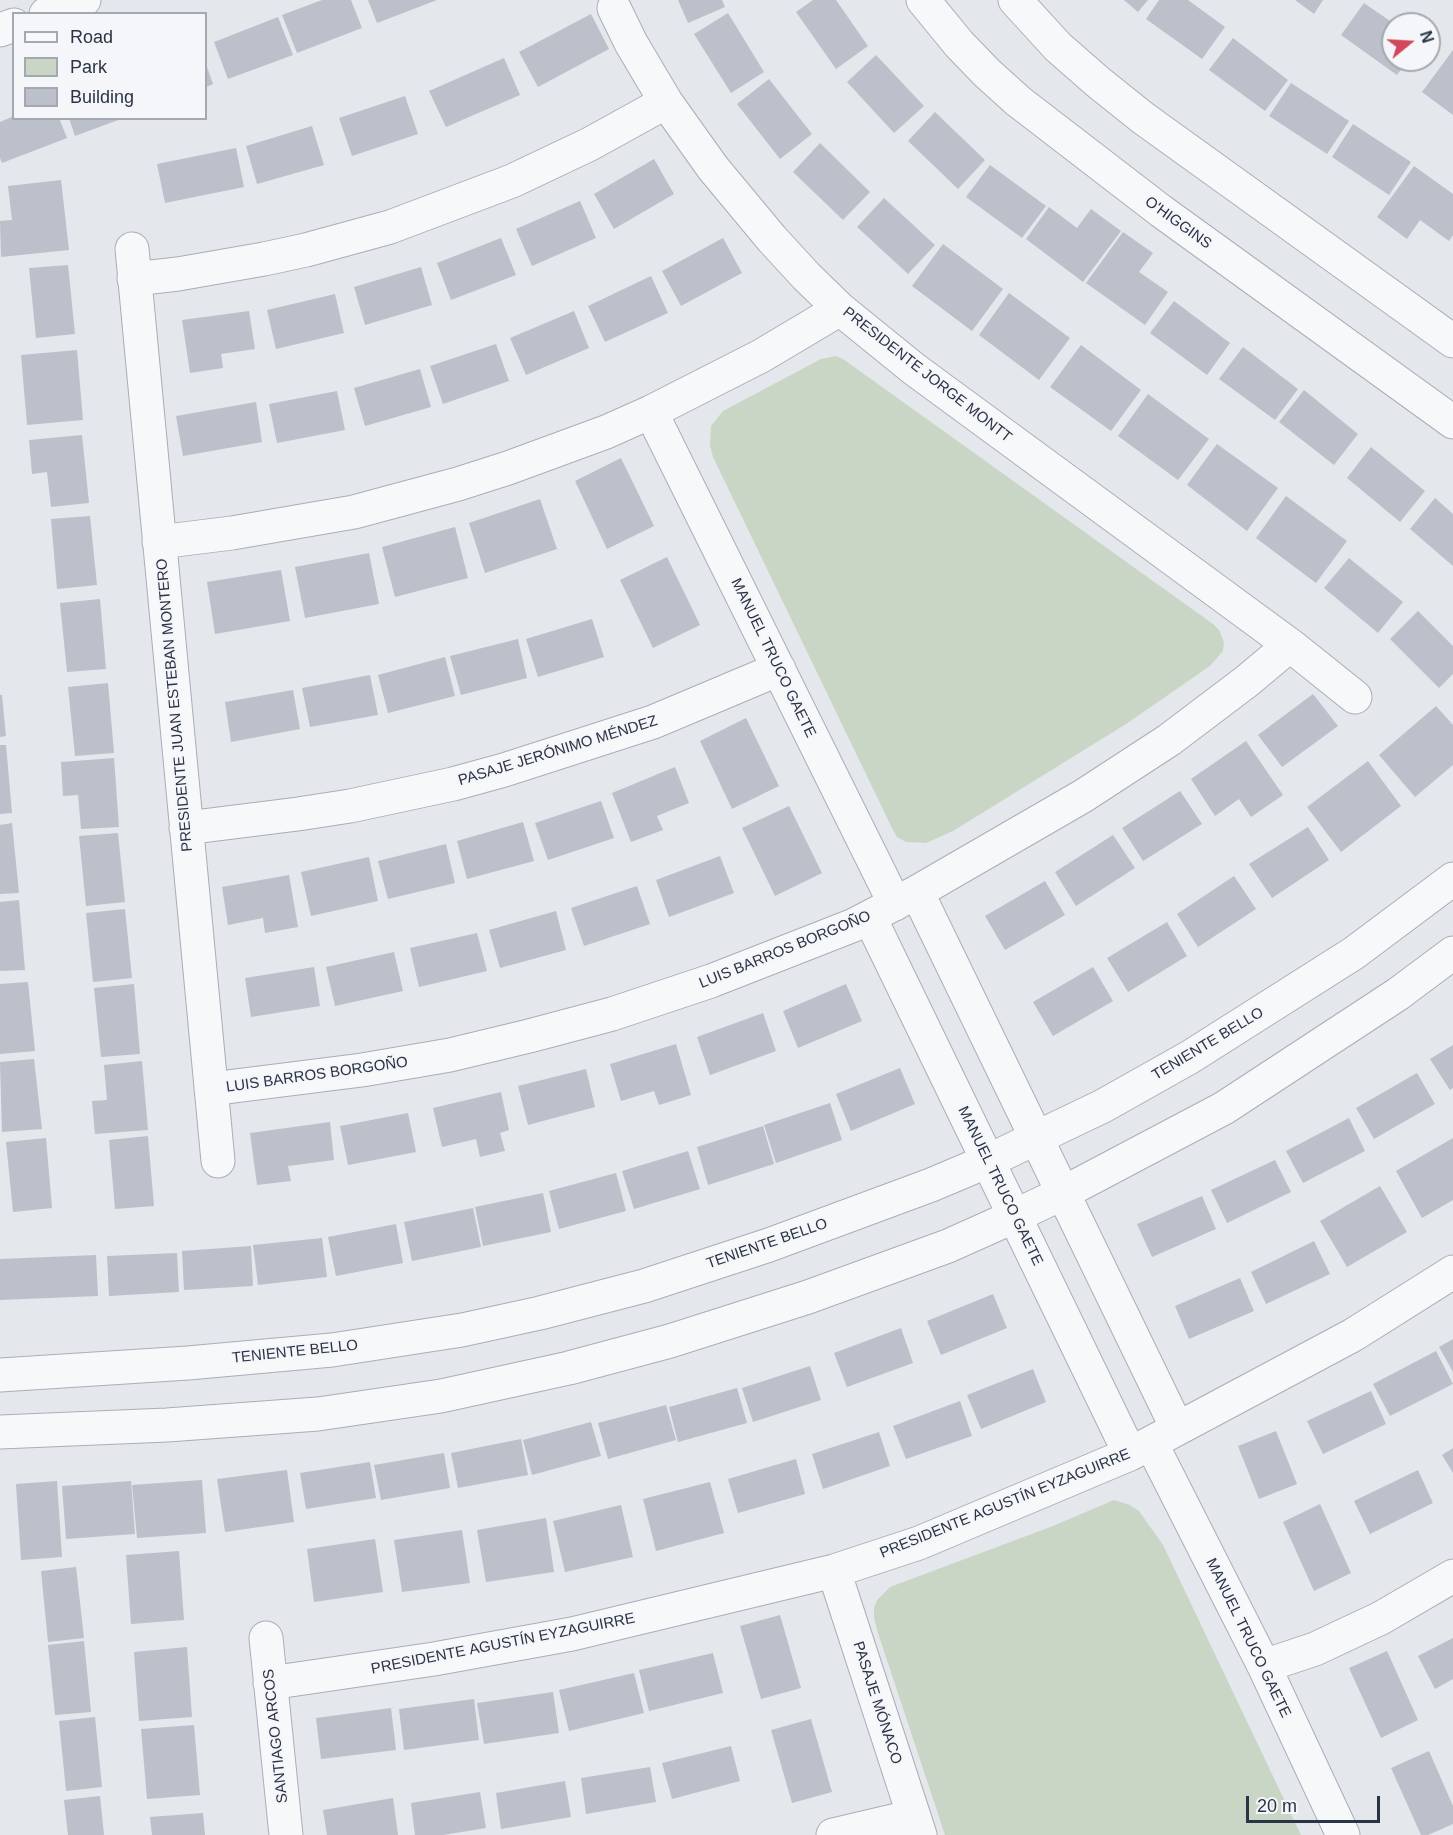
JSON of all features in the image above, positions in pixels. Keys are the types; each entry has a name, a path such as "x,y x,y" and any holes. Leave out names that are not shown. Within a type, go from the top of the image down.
{"street":[{"path":"51,12 84,0"},
{"name":"O'HIGGINS","path":"923,0 959,44 1018,100 1161,211 1453,422"},
{"path":"1015,0 1058,46 1143,118 1453,341"},
{"name":"PRESIDENTE JORGE MONTT","path":"614,8 631,43 666,102 738,199 800,270 840,309 914,369 1290,645 1355,698"},
{"name":"PRESIDENTE JUAN ESTEBAN MONTERO","path":"218,1161 133,264 178,274 306,250 390,227 512,181 590,144 666,102"},
{"path":"159,542 354,512 458,484 548,454 651,412 743,366 840,309"},
{"name":"MANUEL TRUCO GAETE","path":"651,412 894,904 1036,1138 1063,1193 1153,1442"},
{"name":"LUIS BARROS BORGOÑO","path":"210,1089 362,1070 450,1055 601,1017 711,981 786,953 894,904 1083,796 1168,740 1247,681 1290,645"},
{"name":"PASAJE JERÓNIMO MÉNDEZ","path":"186,828 350,806 494,773 653,722 779,669"},
{"name":"TENIENTE BELLO","path":"0,1375 188,1363 332,1350 462,1329 540,1313 644,1286 770,1245 931,1185 988,1161 1102,1106 1190,1057 1354,953 1453,879"},
{"name":"MANUEL TRUCO GAETE","path":"894,904 988,1161 1015,1216 1153,1442 1264,1666 1342,1835"},
{"path":"0,1432 168,1425 318,1414 441,1396 569,1368 670,1341 818,1293 948,1246 1015,1216 1224,1108 1398,994 1453,953"},
{"name":"PRESIDENTE AGUSTÍN EYZAGUIRRE","path":"270,1683 434,1659 572,1634 834,1571 919,1543 1153,1442 1353,1335 1453,1272"},
{"name":"PASAJE MÓNACO","path":"834,1571 917,1825"},
{"path":"1264,1666 1315,1649 1381,1618 1453,1576"},
{"name":"SANTIAGO ARCOS","path":"266,1638 286,1835"},
{"path":"834,1835 917,1825"}],"green space":[{"path":"836,356 1213,624 1219,630 1224,642 1223,651 1210,666 1126,724 953,831 926,843 906,842 897,837 892,828 713,457 710,445 711,426 723,411 821,359"},
{"path":"1114,1500 1130,1505 1139,1511 1163,1545 1301,1835 945,1835 878,1633 874,1618 877,1600 890,1587 1053,1526"}],"building":[{"path":"322,0 351,0 362,28 297,53 282,15"},
{"path":"368,0 437,0 377,23"},
{"path":"678,0 722,0 725,7 688,23"},
{"path":"813,0 836,0 868,46 836,69 796,12"},
{"path":"1124,0 1148,0 1138,12"},
{"path":"1159,0 1188,0 1225,27 1202,59 1146,19"},
{"path":"1295,0 1323,0 1314,14"},
{"path":"1364,3 1381,15 1381,64 1341,35"},
{"path":"728,13 764,72 731,93 694,34"},
{"path":"591,14 609,49 538,87 519,52"},
{"path":"278,17 293,55 228,79 214,42"},
{"path":"1233,38 1288,80 1265,111 1209,70"},
{"path":"1453,50 1453,115 1422,92 1437,72 1441,72 1441,66"},
{"path":"876,55 924,106 894,133 847,82"},
{"path":"504,58 520,95 446,127 429,91"},
{"path":"207,67 213,84 207,87"},
{"path":"769,79 812,134 780,159 737,104"},
{"path":"1291,83 1349,121 1327,154 1269,116"},
{"path":"405,96 418,134 352,156 339,118"},
{"path":"935,112 985,160 958,189 908,141"},
{"path":"12,117 12,120 60,120 67,138 2,163 0,122"},
{"path":"70,120 118,120 75,136"},
{"path":"1353,124 1411,162 1389,195 1332,157"},
{"path":"312,126 324,165 257,184 246,146"},
{"path":"820,143 870,192 843,220 793,172"},
{"path":"236,148 244,187 165,203 157,164"},
{"path":"654,159 674,194 614,229 594,194"},
{"path":"990,165 1046,206 1022,238 966,197"},
{"path":"1414,166 1453,194 1453,235 1449,241 1420,220 1407,239 1377,217"},
{"path":"61,180 69,250 1,257 0,221 12,220 8,186"},
{"path":"884,198 935,245 908,274 857,227"},
{"path":"580,201 596,238 532,266 516,229"},
{"path":"1049,207 1077,228 1091,209 1121,231 1083,282 1026,239"},
{"path":"1123,232 1153,253 1139,272 1168,292 1145,325 1086,283"},
{"path":"501,238 516,275 451,300 437,263"},
{"path":"723,238 742,273 681,306 662,271"},
{"path":"943,244 1003,289 972,331 912,286"},
{"path":"68,265 75,334 36,338 29,268"},
{"path":"421,267 432,305 365,325 354,287"},
{"path":"651,276 668,313 605,342 588,306"},
{"path":"1009,293 1070,338 1039,380 979,335"},
{"path":"335,294 344,333 276,349 267,310"},
{"path":"1174,301 1230,343 1207,375 1150,333"},
{"path":"249,311 255,349 221,354 223,368 190,373 182,320"},
{"path":"574,311 589,348 526,375 510,338"},
{"path":"496,344 509,381 443,404 430,366"},
{"path":"1081,345 1141,390 1111,431 1050,387"},
{"path":"1243,347 1298,389 1275,420 1219,379"},
{"path":"77,350 83,420 27,425 21,355"},
{"path":"420,369 431,407 365,426 354,388"},
{"path":"1304,390 1358,434 1334,465 1279,422"},
{"path":"337,391 345,430 277,443 269,404"},
{"path":"1148,394 1209,439 1178,480 1118,436"},
{"path":"256,402 262,442 183,456 176,416"},
{"path":"82,435 89,503 51,507 47,472 32,474 29,440"},
{"path":"1217,444 1278,488 1247,531 1187,485"},
{"path":"1371,447 1425,491 1400,522 1347,478"},
{"path":"621,458 654,526 607,549 575,481"},
{"path":"1286,496 1347,541 1316,583 1256,538"},
{"path":"1435,498 1453,514 1453,566 1410,529"},
{"path":"540,499 557,549 485,573 469,523"},
{"path":"90,516 97,585 57,589 51,519"},
{"path":"455,527 468,578 395,597 382,547"},
{"path":"369,553 379,604 305,618 295,567"},
{"path":"667,557 700,625 653,648 620,580"},
{"path":"1349,558 1403,602 1378,633 1324,588"},
{"path":"281,570 290,621 215,634 207,582"},
{"path":"100,599 106,669 67,672 60,603"},
{"path":"1418,611 1453,646 1453,674 1439,688 1390,639"},
{"path":"592,619 604,657 538,677 526,639"},
{"path":"518,639 527,678 461,695 450,656"},
{"path":"445,657 455,696 388,713 378,675"},
{"path":"370,675 378,715 310,727 302,688"},
{"path":"108,683 114,753 75,756 68,687"},
{"path":"293,690 300,729 231,742 225,702"},
{"path":"1313,694 1338,726 1282,767 1258,735"},
{"path":"0,695 2,695 6,736 0,737"},
{"path":"1436,706 1453,725 1453,765 1415,797 1379,755"},
{"path":"746,718 779,786 732,809 700,741"},
{"path":"1246,741 1283,795 1251,817 1239,799 1215,816 1191,779"},
{"path":"0,745 6,745 12,813 0,814"},
{"path":"114,758 119,827 81,829 78,795 63,796 61,762"},
{"path":"1368,761 1401,806 1341,852 1307,807"},
{"path":"675,767 689,803 657,816 663,830 631,842 612,793"},
{"path":"1180,791 1202,824 1143,861 1122,828"},
{"path":"601,801 614,838 548,860 535,823"},
{"path":"789,806 822,873 775,896 742,828"},
{"path":"523,822 534,861 467,879 457,841"},
{"path":"12,823 19,893 0,894 0,825"},
{"path":"1308,827 1329,860 1272,898 1249,864"},
{"path":"118,833 125,902 86,906 79,836"},
{"path":"1113,835 1135,868 1076,906 1055,872"},
{"path":"446,844 455,883 388,899 378,861"},
{"path":"720,856 734,893 669,917 656,880"},
{"path":"369,857 378,901 311,916 301,872"},
{"path":"289,875 298,927 265,933 263,918 228,925 222,887"},
{"path":"1234,876 1256,909 1198,947 1177,914"},
{"path":"1045,881 1065,915 1005,950 985,916"},
{"path":"637,886 650,924 584,946 571,908"},
{"path":"19,900 25,970 0,971 0,902"},
{"path":"125,909 132,978 93,982 86,913"},
{"path":"556,911 566,950 500,968 489,930"},
{"path":"1167,922 1187,956 1128,992 1107,958"},
{"path":"477,933 487,971 419,987 410,948"},
{"path":"394,952 403,991 335,1006 326,967"},
{"path":"314,967 320,1006 251,1017 245,978"},
{"path":"1093,967 1113,1001 1053,1036 1033,1002"},
{"path":"28,982 35,1051 0,1054 0,984"},
{"path":"134,984 140,1054 101,1057 94,988"},
{"path":"846,984 862,1021 798,1048 783,1011"},
{"path":"763,1013 776,1051 710,1075 697,1037"},
{"path":"676,1044 691,1095 659,1105 654,1091 621,1101 610,1064"},
{"path":"1453,1045 1453,1088 1450,1090 1430,1059"},
{"path":"34,1059 42,1129 2,1132 0,1062"},
{"path":"142,1061 148,1130 95,1134 92,1101 107,1100 104,1065"},
{"path":"900,1068 915,1104 851,1131 836,1094"},
{"path":"586,1069 595,1107 528,1125 518,1086"},
{"path":"1417,1073 1435,1104 1374,1139 1356,1108"},
{"path":"501,1092 509,1130 500,1133 505,1151 480,1157 476,1139 442,1147 433,1108"},
{"path":"830,1103 842,1140 776,1163 764,1125"},
{"path":"408,1113 416,1152 348,1165 340,1126"},
{"path":"1349,1118 1365,1151 1303,1183 1286,1151"},
{"path":"330,1122 334,1160 288,1166 291,1181 257,1185 250,1133"},
{"path":"763,1126 774,1164 708,1185 697,1147"},
{"path":"148,1136 154,1206 115,1209 109,1140"},
{"path":"46,1138 52,1208 13,1212 6,1142"},
{"path":"1453,1138 1453,1200 1422,1218 1396,1171"},
{"path":"688,1151 700,1189 634,1209 622,1171"},
{"path":"1275,1160 1291,1192 1227,1223 1211,1190"},
{"path":"616,1173 626,1211 559,1229 549,1191"},
{"path":"1380,1186 1407,1232 1347,1267 1320,1221"},
{"path":"543,1193 551,1232 483,1246 475,1207"},
{"path":"1202,1196 1216,1229 1152,1257 1137,1224"},
{"path":"473,1208 481,1247 412,1261 404,1222"},
{"path":"396,1224 403,1263 336,1276 328,1237"},
{"path":"322,1238 327,1277 258,1285 253,1245"},
{"path":"1314,1241 1330,1274 1266,1304 1251,1272"},
{"path":"251,1246 253,1286 184,1290 182,1251"},
{"path":"177,1253 179,1292 109,1296 107,1256"},
{"path":"96,1255 98,1296 0,1300 0,1259"},
{"path":"1240,1278 1254,1311 1189,1339 1175,1306"},
{"path":"993,1294 1007,1328 941,1355 927,1321"},
{"path":"901,1328 913,1363 847,1387 834,1353"},
{"path":"1453,1339 1453,1372 1439,1347"},
{"path":"1436,1351 1453,1384 1390,1416 1373,1384"},
{"path":"810,1366 821,1400 753,1422 742,1388"},
{"path":"1033,1369 1046,1402 981,1429 967,1395"},
{"path":"737,1388 747,1423 678,1442 669,1407"},
{"path":"1371,1391 1386,1424 1323,1454 1307,1421"},
{"path":"960,1401 972,1436 906,1459 893,1426"},
{"path":"666,1405 676,1440 608,1459 598,1423"},
{"path":"591,1422 601,1456 532,1475 523,1440"},
{"path":"1276,1431 1297,1484 1259,1499 1238,1446"},
{"path":"879,1432 890,1466 823,1489 812,1454"},
{"path":"521,1439 528,1475 458,1488 451,1453"},
{"path":"1453,1448 1453,1473 1442,1455"},
{"path":"444,1453 450,1488 381,1500 374,1465"},
{"path":"796,1459 805,1494 738,1513 728,1479"},
{"path":"370,1462 376,1498 306,1509 300,1473"},
{"path":"287,1470 294,1522 225,1532 217,1479"},
{"path":"1418,1470 1433,1503 1370,1534 1354,1501"},
{"path":"202,1480 206,1533 137,1538 132,1485"},
{"path":"57,1481 62,1557 21,1560 16,1484"},
{"path":"131,1481 135,1534 66,1539 62,1486"},
{"path":"710,1482 724,1533 656,1551 643,1499"},
{"path":"1320,1504 1351,1573 1314,1591 1283,1522"},
{"path":"621,1505 633,1557 565,1572 553,1521"},
{"path":"546,1518 554,1572 486,1582 477,1530"},
{"path":"462,1530 470,1583 402,1592 394,1540"},
{"path":"375,1539 383,1592 314,1602 307,1549"},
{"path":"179,1551 184,1620 131,1624 126,1555"},
{"path":"76,1567 84,1638 48,1642 41,1571"},
{"path":"780,1615 801,1688 761,1699 740,1626"},
{"path":"1453,1638 1453,1679 1435,1689 1418,1656"},
{"path":"84,1641 91,1712 55,1715 48,1645"},
{"path":"187,1647 192,1717 139,1721 134,1652"},
{"path":"1387,1651 1418,1720 1381,1738 1349,1668"},
{"path":"713,1653 723,1693 649,1711 639,1670"},
{"path":"634,1673 644,1713 569,1731 559,1690"},
{"path":"553,1692 559,1733 484,1744 477,1703"},
{"path":"474,1699 479,1740 404,1750 399,1709"},
{"path":"391,1708 396,1750 321,1759 316,1718"},
{"path":"95,1717 102,1787 66,1791 59,1721"},
{"path":"811,1719 832,1792 792,1803 771,1730"},
{"path":"194,1725 200,1795 147,1799 141,1729"},
{"path":"731,1746 740,1781 672,1799 662,1763"},
{"path":"1429,1751 1453,1806 1453,1824 1428,1835 1421,1835 1391,1768"},
{"path":"650,1767 656,1802 586,1814 581,1778"},
{"path":"565,1781 571,1817 501,1829 496,1793"},
{"path":"480,1792 486,1828 443,1835 415,1835 411,1803"},
{"path":"100,1796 104,1835 68,1835 64,1800"},
{"path":"393,1798 398,1835 327,1835 323,1810"},
{"path":"203,1813 205,1835 152,1835 150,1817"}]}
